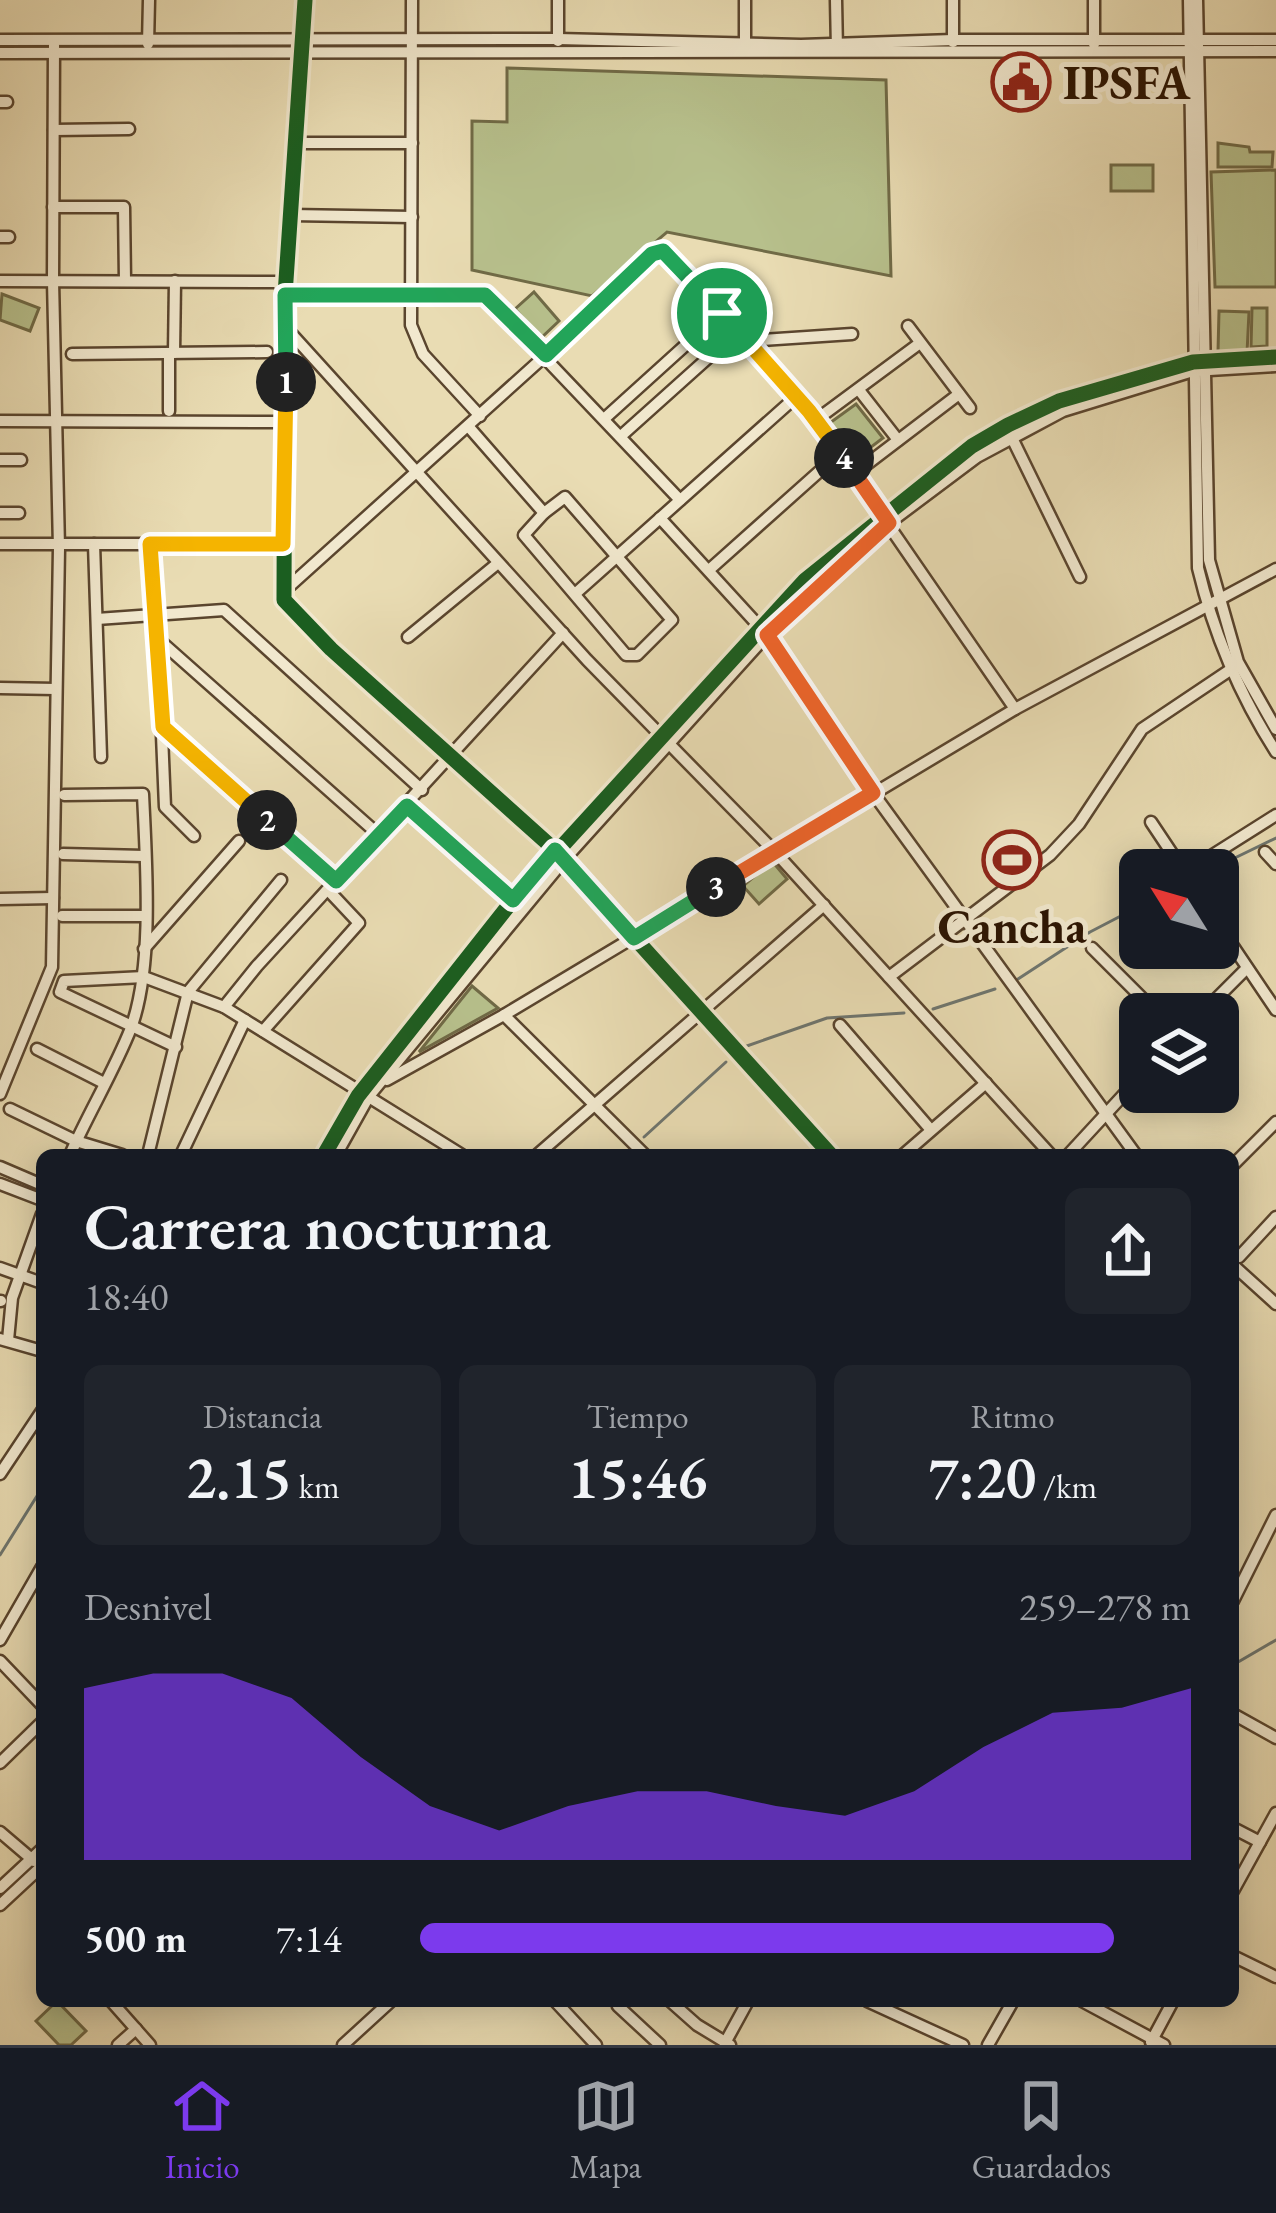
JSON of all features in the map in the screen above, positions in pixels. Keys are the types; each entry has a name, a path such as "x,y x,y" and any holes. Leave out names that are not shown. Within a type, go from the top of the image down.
{"street":[{"path":"148,47 149,0"},
{"path":"305,0 285,288 284,600 304,624 560,855 826,1149"},
{"path":"412,0 411,325 423,354 479,416"},
{"path":"557,45 558,0"},
{"path":"745,0 745,44"},
{"path":"836,0 837,49"},
{"path":"952,0 953,46"},
{"path":"1094,0 1094,46"},
{"path":"1193,0 1196,538 1230,670 1276,752"},
{"path":"0,40 54,46 837,49 1276,40"},
{"path":"696,48 745,44 837,49"},
{"path":"1193,45 1276,51"},
{"path":"0,53 54,46"},
{"path":"0,1094 52,968 58,544 54,46"},
{"path":"54,130 129,129"},
{"path":"296,143 412,142"},
{"path":"53,207 124,207 124,281"},
{"path":"291,215 412,217"},
{"path":"283,592 657,251 663,251 816,420 1015,709"},
{"path":"0,281 175,281 485,295 680,500"},
{"path":"169,411 175,281"},
{"path":"604,418 722,313"},
{"path":"908,326 970,408"},
{"path":"286,327 413,472 776,853 1046,1149"},
{"path":"621,436 738,331"},
{"path":"748,341 852,334"},
{"path":"816,420 920,343"},
{"path":"71,354 267,352"},
{"path":"379,1085 560,855 806,580 972,446 1008,424 1059,401 1197,366 1276,357"},
{"path":"886,519 1011,436 1063,411 1197,366 1276,366"},
{"path":"859,390 898,440"},
{"path":"854,474 959,394"},
{"path":"576,593 796,396"},
{"path":"0,421 284,422"},
{"path":"468,427 544,513"},
{"path":"1011,436 1080,577"},
{"path":"709,570 840,453"},
{"path":"0,460 21,460"},
{"path":"566,497 618,556 672,620 637,656 626,655 524,535 566,497"},
{"path":"0,513 19,513"},
{"path":"660,518 764,630 873,793 1132,1149"},
{"path":"0,544 283,544"},
{"path":"94,544 101,757"},
{"path":"150,544 165,807 194,836"},
{"path":"408,637 498,563"},
{"path":"339,1149 365,1094 379,1085 1015,709 1274,573"},
{"path":"1212,603 1276,729"},
{"path":"97,619 224,610 422,790"},
{"path":"224,1007 562,633"},
{"path":"158,638 379,835"},
{"path":"889,977 1064,839 1142,729 1230,670"},
{"path":"0,688 56,689"},
{"path":"163,727 332,886 359,923 263,1031"},
{"path":"64,795 142,794 144,856 144,977 131,1027 73,1149"},
{"path":"407,806 513,900"},
{"path":"1220,849 1276,815"},
{"path":"1151,822 1171,849"},
{"path":"144,949 238,841"},
{"path":"1265,852 1276,865"},
{"path":"63,854 144,856"},
{"path":"328,1149 513,900 560,855"},
{"path":"150,1149 188,992 281,880"},
{"path":"0,899 53,898"},
{"path":"543,1149 824,905"},
{"path":"62,916 144,916"},
{"path":"1092,949 1137,993"},
{"path":"1239,956 1276,1010"},
{"path":"1223,993 1247,968"},
{"path":"176,1047 60,992 67,979 144,977 224,1007 453,1149"},
{"path":"504,1015 639,1149"},
{"path":"185,1149 245,1020"},
{"path":"840,1025 931,1130"},
{"path":"37,1049 104,1083"},
{"path":"910,1149 986,1083"},
{"path":"1073,1149 1119,1099"},
{"path":"10,1109 102,1149"},
{"path":"1239,1159 1276,1122"},
{"path":"0,1167 36,1182"},
{"path":"0,1184 36,1198"},
{"path":"1239,1258 1276,1216"},
{"path":"36,1230 12,1298 4,1340 36,1349"},
{"path":"1239,1264 1276,1304"},
{"path":"0,1268 36,1281"},
{"path":"0,1474 36,1420"},
{"path":"0,1447 17,1448"},
{"path":"1239,1585 1274,1522"},
{"path":"0,1640 36,1577"},
{"path":"0,1661 36,1700"},
{"path":"1239,1717 1276,1738"},
{"path":"0,1763 36,1728"},
{"path":"1239,1880 1276,1813"},
{"path":"1239,1831 1260,1842"},
{"path":"0,1832 36,1862"},
{"path":"0,1888 36,1865"},
{"path":"0,1905 36,1866"},
{"path":"1239,1959 1276,1977"},
{"path":"116,2007 150,2045"},
{"path":"343,2045 384,2007"},
{"path":"564,2007 596,2045"},
{"path":"619,2007 652,2042"},
{"path":"678,2007 728,2044 745,2007"},
{"path":"880,2007 963,2045"},
{"path":"988,2045 1010,2007"},
{"path":"1092,2007 1155,2043 1170,2007"},
{"path":"118,2045 136,2029"}],"green space":[{"path":"507,68 886,80 891,276 667,232 592,296 472,270 472,121 507,122"},
{"path":"1218,143 1249,147 1250,152 1273,152 1272,167 1218,167"},
{"path":"1111,165 1153,165 1153,191 1111,191"},
{"path":"1276,170 1276,287 1215,287 1211,172"},
{"path":"534,292 559,321 541,338 515,309"},
{"path":"2,294 39,308 30,331 0,320"},
{"path":"1252,308 1267,308 1267,346 1251,347"},
{"path":"1219,311 1249,312 1247,353 1218,352"},
{"path":"856,404 883,438 854,460 827,425"},
{"name":"Cancha","path":"1014,842 1029,853 1011,877 996,866"},
{"path":"772,861 787,879 759,904 743,886"},
{"path":"472,986 498,1008 419,1052"},
{"path":"51,2007 63,2007 86,2031 71,2045 59,2045 36,2021"}],"waterway":[{"path":"1239,856 1276,838"},
{"path":"1018,979 1119,917"},
{"path":"933,1009 995,989"},
{"path":"744,1047 827,1018 904,1013"},
{"path":"644,1137 726,1062"},
{"path":"0,1555 36,1498"},
{"path":"1239,1662 1276,1640"}],"cycle path":[{"path":"305,0 285,295 284,600 331,649 555,850 826,1149"},
{"path":"327,1149 358,1096 513,900 805,580 972,446 1008,425 1059,401 1193,362 1276,357"}],"place":[{"name":"IPSFA","path":"1021,82"},
{"name":"Cancha","path":"1012,860"}],"route":[{"path":"663,251 722,313 809,411 889,523 767,635 873,793 634,938 555,850 513,900 407,806 336,881 163,727 150,544 283,544 285,295 485,295 546,355 652,254 663,251"}]}
